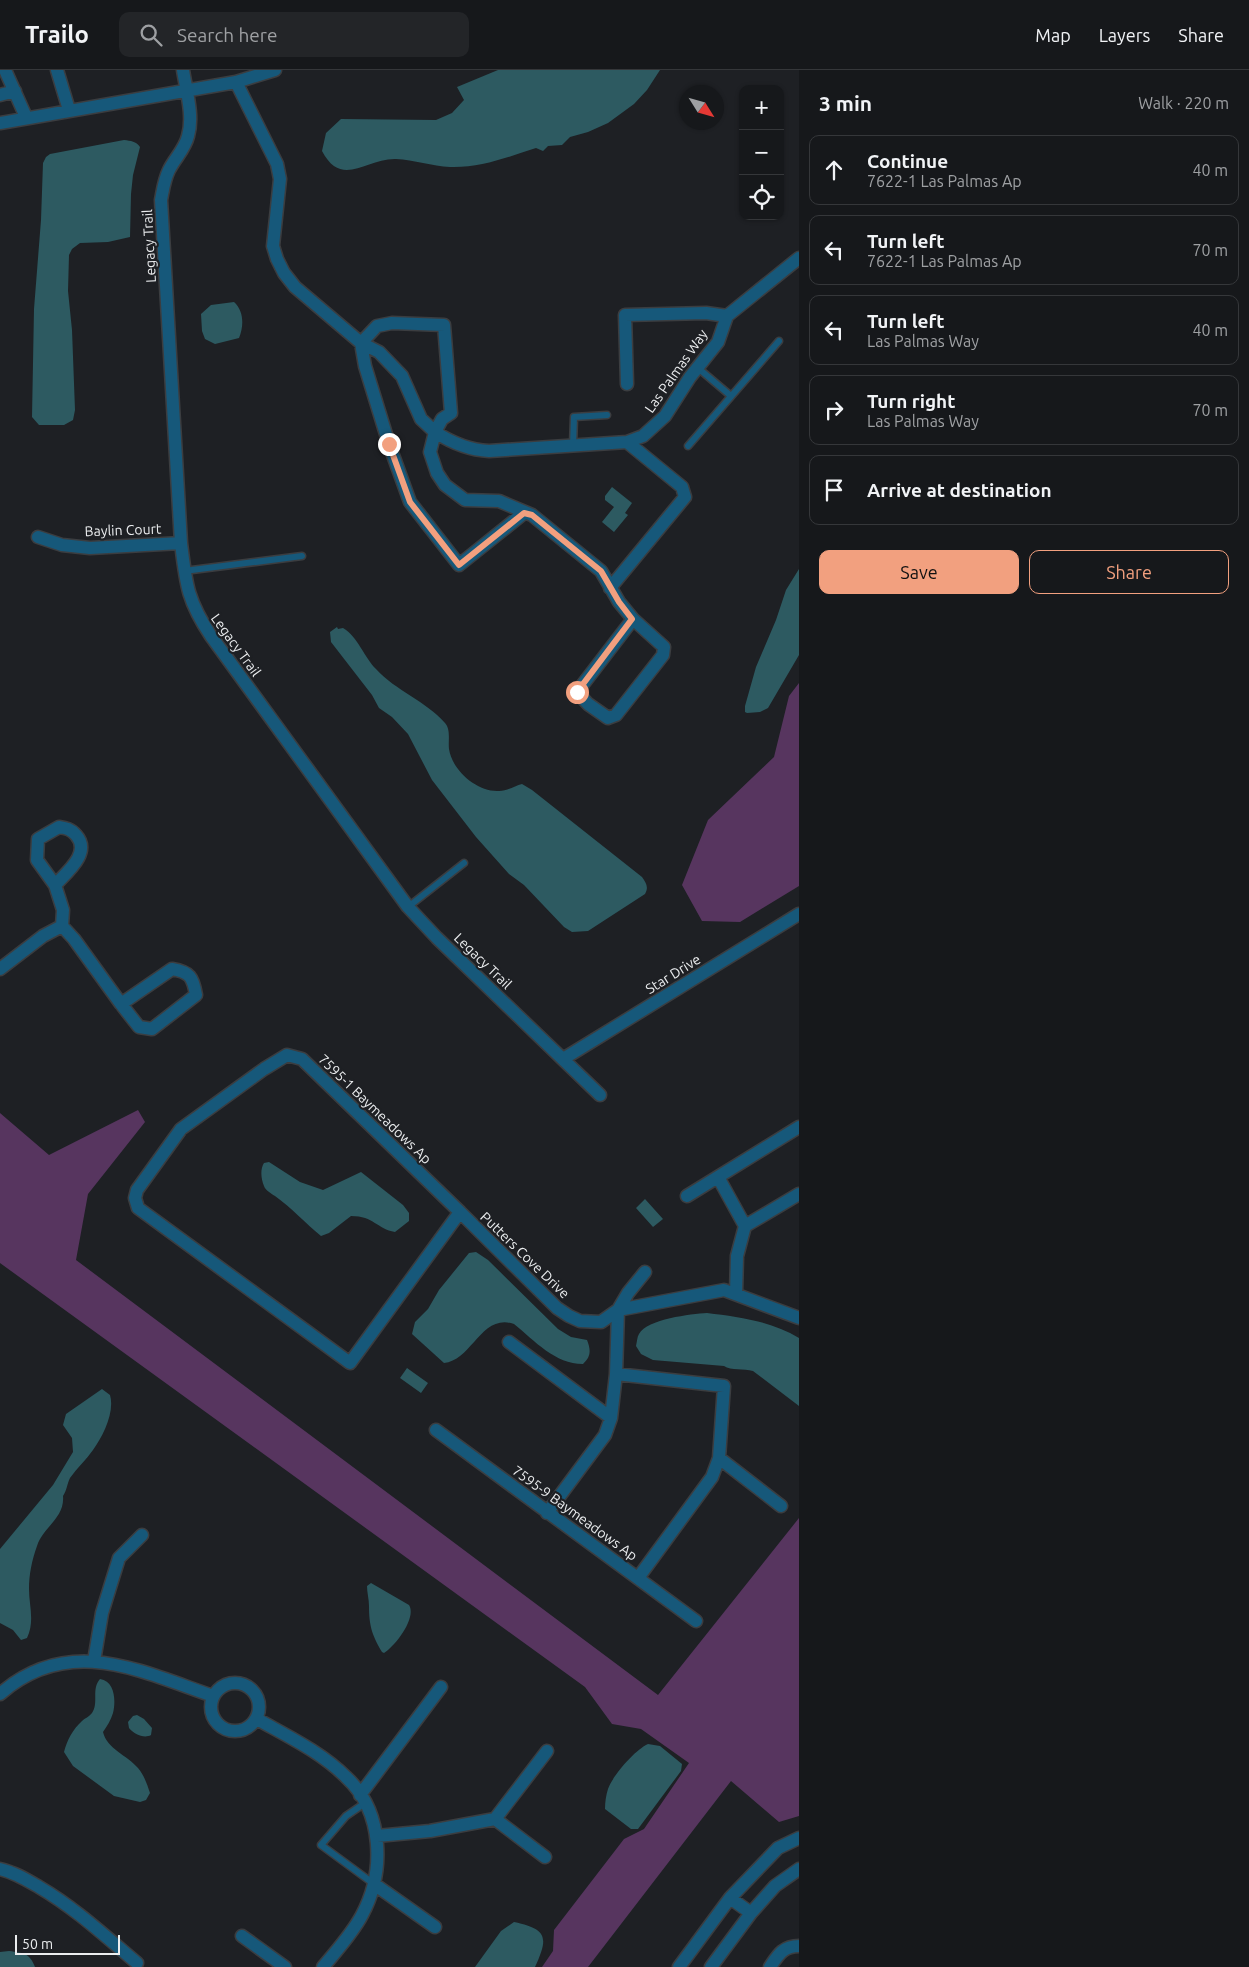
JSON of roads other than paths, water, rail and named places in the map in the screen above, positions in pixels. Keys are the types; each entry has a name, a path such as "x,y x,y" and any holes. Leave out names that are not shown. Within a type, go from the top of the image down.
{"street":[{"path":"5,70 26,117"},
{"path":"57,70 69,110"},
{"name":"Legacy Trail","path":"183,70 190,119 189,134 185,146 169,169 164,184 162,200 181,542 189,596 197,616 408,907 444,945 600,1095"},
{"path":"0,123 236,82 275,70"},
{"name":"Las Palmas Way","path":"236,82 277,164 280,179 273,246 284,273 295,287 361,343 379,352 402,376 421,419 435,432 459,445 475,450 489,451 627,442 643,436 665,416 718,342 727,316"},
{"path":"0,95 15,92"},
{"path":"627,384 625,315 706,313 727,316 799,258"},
{"path":"524,513 459,565 410,502 384,427 365,366 361,343 377,326 392,323 444,325 451,413 442,419 435,432 430,452 437,473 445,485 464,500 499,502 532,515 601,571 619,602 632,619 664,647 664,655 616,715 608,718 588,704 577,692 632,619"},
{"path":"610,588 685,497 682,487 627,442"},
{"name":"Baylin Court","path":"38,537 62,545 90,548 181,542"},
{"path":"55,885 80,857 79,838 67,828 59,827 38,839 37,860 55,885 63,910 62,926 74,939 121,1004 139,1027 152,1029 196,995 194,981 185,971 172,969 121,1004"},
{"name":"Star Drive","path":"563,1059 799,914"},
{"path":"0,969 43,936 62,926"},
{"name":"7595-1 Baymeadows Ap","path":"287,1055 302,1059 460,1212 350,1363 138,1208 135,1198 137,1190 181,1129 287,1055"},
{"path":"687,1196 799,1127"},
{"path":"718,1177 745,1226 737,1256 736,1294"},
{"path":"745,1226 799,1194"},
{"name":"Putters Cove Drive","path":"460,1212 557,1308 580,1321 601,1322 618,1310 656,1305 724,1290 799,1318"},
{"path":"547,1513 604,1435 611,1418 616,1374 618,1310 628,1293 646,1272"},
{"path":"509,1342 611,1418"},
{"path":"616,1374 724,1386 719,1458 712,1477 638,1578"},
{"name":"7595-9 Baymeadows Ap","path":"436,1430 696,1622"},
{"path":"719,1458 781,1506"},
{"path":"94,1661 102,1613 119,1558 142,1535"},
{"path":"0,1694 24,1677 50,1666 94,1661 134,1668 213,1696"},
{"path":"232,1683 247,1685 258,1696 260,1704 257,1719 247,1729 240,1731 227,1730 214,1720 211,1712 213,1696 218,1690 232,1683"},
{"path":"362,1799 441,1687"},
{"path":"257,1719 298,1742 345,1776 362,1799 377,1836 377,1864 374,1884 363,1913 323,1967"},
{"path":"377,1836 430,1831 495,1819 547,1751"},
{"path":"495,1819 545,1857"},
{"path":"679,1967 730,1898 778,1848 799,1838"},
{"path":"0,1869 27,1880 80,1913 137,1963"},
{"path":"711,1967 751,1913 775,1886 799,1869"},
{"path":"374,1884 435,1927"},
{"path":"730,1898 751,1913"},
{"path":"242,1936 285,1967"},
{"path":"770,1967 782,1950 791,1946 799,1946"}],"lane":[{"path":"688,446 779,340"},
{"path":"698,368 731,396"},
{"path":"573,446 574,417 607,415"},
{"path":"184,571 302,556"},
{"path":"408,907 464,862"},
{"path":"362,1799 321,1845 374,1884"}],"water":[{"path":"498,70 660,70 647,90 634,104 608,123 588,132 570,137 562,145 548,146 543,151 536,148 472,166 450,167 396,159 346,170 338,168 330,162 322,151 326,133 341,119 436,120 452,113 464,100 457,87"},
{"path":"124,140 135,142 140,147 133,175 130,237 108,242 80,243 72,249 69,255 68,291 72,330 75,410 73,420 64,425 39,425 32,417 34,309 41,220 43,163 50,154"},
{"path":"234,302 240,310 242,319 242,329 239,338 215,344 205,339 202,331 201,314 211,305"},
{"path":"612,487 632,503 625,513 628,515 614,532 602,522 614,507 605,500 605,496"},
{"path":"799,569 799,655 768,708 760,712 747,713 745,712 745,706 756,667 776,620 786,590"},
{"path":"337,627 338,629 343,628 353,637 372,664 384,677 429,708 445,723 449,732 451,757 466,778 489,790 504,791 522,784 532,790 642,877 647,887 645,894 588,931 572,932 564,927 524,885 509,874 476,837 432,780 408,734 392,717 379,708 372,695 331,642 330,632"},
{"path":"269,1162 300,1182 323,1190 361,1172 403,1205 409,1213 409,1221 395,1232 365,1218 351,1216 329,1233 321,1236 265,1187 262,1168 264,1163"},
{"path":"645,1199 663,1219 653,1227 636,1208"},
{"path":"476,1252 488,1260 558,1329 571,1337 587,1340 590,1353 588,1359 583,1364 573,1363 554,1356 514,1324 503,1322 493,1325 485,1331 462,1355 444,1363 412,1334 415,1322 428,1309 439,1290 469,1253"},
{"path":"707,1313 743,1318 766,1324 777,1327 799,1338 799,1406 753,1371 724,1366 653,1360 641,1354 636,1346 639,1334 651,1325 670,1318"},
{"path":"407,1368 428,1383 421,1393 400,1378"},
{"path":"102,1389 110,1395 111,1402 107,1424 93,1450 70,1478 63,1496 61,1510 37,1546 32,1562 29,1589 31,1626 27,1638 21,1640 13,1630 0,1623 0,1549 53,1485 73,1452 72,1438 63,1425 66,1414"},
{"path":"371,1583 409,1605 411,1611 404,1631 384,1653 370,1625 367,1586"},
{"path":"100,1679 109,1683 114,1697 113,1713 103,1732 105,1738 113,1747 134,1763 140,1771 150,1793 146,1800 140,1802 114,1796 73,1766 64,1752 73,1731 94,1709 96,1687"},
{"path":"137,1715 144,1719 152,1728 151,1735 139,1735 129,1728 128,1722 133,1716"},
{"path":"648,1744 660,1746 682,1764 681,1771 638,1829 631,1829 605,1809 606,1796 619,1770 631,1757"},
{"path":"514,1922 539,1931 542,1936 542,1948 535,1967 475,1967 501,1931"},
{"path":"9,1951 28,1956 35,1967 0,1967 0,1952"}]}
